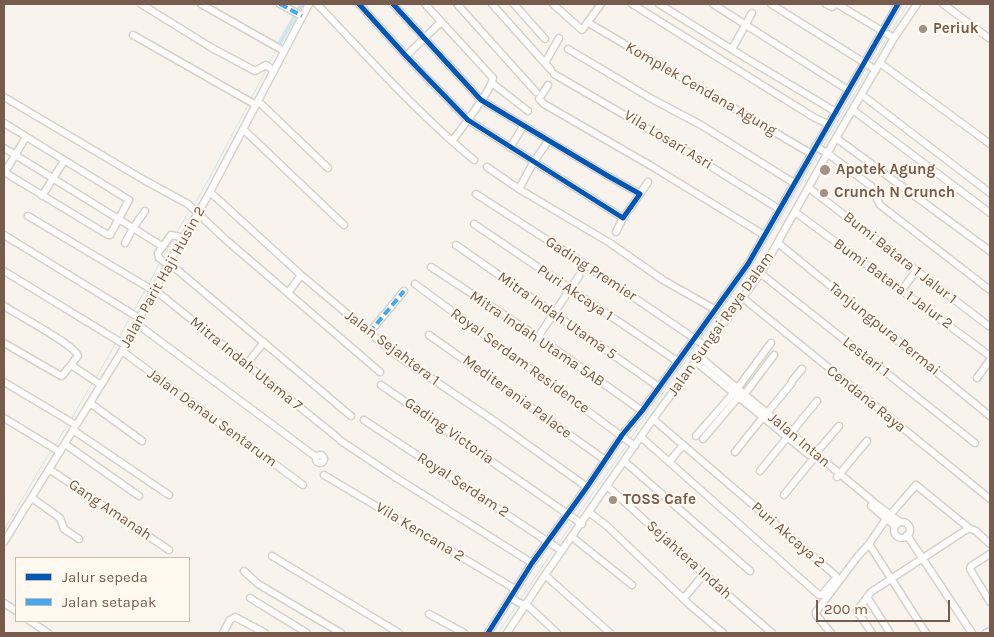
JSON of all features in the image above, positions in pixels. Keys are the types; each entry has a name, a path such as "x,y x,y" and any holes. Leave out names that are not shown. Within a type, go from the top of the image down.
{"street":[{"path":"141,4 212,48 255,71 266,65 273,70"},
{"path":"201,4 283,49"},
{"path":"280,4 302,16"},
{"name":"Jalan Parit Haji Husin 2","path":"4,542 50,469 55,450 65,444 72,424 90,402 123,348 136,318 178,236 194,208 210,192 244,129 253,102 309,4"},
{"path":"317,4 394,85 474,160"},
{"path":"359,4 468,120 623,218"},
{"path":"393,4 481,100 640,194"},
{"path":"425,4 492,78 492,83 452,141"},
{"path":"457,4 536,92"},
{"name":"Vila Losari Asri","path":"492,4 545,63 552,74 681,148 779,209"},
{"path":"514,4 545,39"},
{"path":"553,4 582,30 601,4"},
{"path":"632,4 815,118 828,124"},
{"path":"659,4 836,112"},
{"path":"713,4 848,90"},
{"path":"771,4 875,70"},
{"path":"826,4 832,8 836,4 893,37"},
{"path":"822,150 823,136 828,124 898,4"},
{"name":"Jalan Sungai Raya Dalam","path":"507,633 545,575 556,547 572,537 580,523 590,513 634,445 642,437 653,419 760,273 809,188 822,150 834,140 862,95 893,37 917,4"},
{"path":"943,4 990,39"},
{"path":"732,49 752,13"},
{"path":"406,56 441,22"},
{"name":"Komplek Cendana Agung","path":"592,25 810,153"},
{"path":"134,35 253,102 328,168"},
{"path":"545,63 559,38"},
{"path":"568,49 652,99 701,125 794,183"},
{"path":"880,63 990,144"},
{"path":"552,74 558,67"},
{"path":"492,83 528,111"},
{"path":"548,86 539,99 544,104 653,167 764,235"},
{"path":"862,95 990,193"},
{"path":"4,97 194,208 225,239 380,372"},
{"path":"853,110 990,212"},
{"path":"4,123 128,199 110,235 4,172 26,137"},
{"path":"510,148 524,125"},
{"path":"244,129 344,224"},
{"path":"823,136 834,140 990,251"},
{"path":"519,189 549,140"},
{"path":"4,148 162,246"},
{"path":"488,633 512,599 515,589 532,564 556,547 570,517 605,460 642,412 748,264 810,153 822,150"},
{"path":"822,150 871,186 880,205 990,290"},
{"path":"42,196 64,161"},
{"path":"487,167 519,189 610,243 664,280 716,310"},
{"path":"616,232 623,218 648,182"},
{"name":"Bumi Batara 1 Jalur 1","path":"809,188 990,327"},
{"name":"Jalan Sejahtera 1","path":"210,192 301,275 369,333 587,488"},
{"name":"Gading Premier","path":"476,194 706,346"},
{"path":"125,243 145,211"},
{"name":"Bumi Batara 1 Jalur 2","path":"795,212 990,358"},
{"name":"Mitra Indah Utama 7","path":"28,216 151,289 340,439 395,477 532,564"},
{"name":"Puri Akcaya 1","path":"474,224 677,361"},
{"path":"4,235 136,318 316,457"},
{"path":"178,236 162,246 158,253 165,262 264,342 351,416"},
{"name":"Tanjungpura Permai","path":"778,243 990,416"},
{"name":"Mitra Indah Utama 5","path":"456,245 659,387"},
{"name":"Mitra Indah Utama 5AB","path":"431,267 538,338 642,412"},
{"name":"Jalan Danau Sentarum","path":"4,272 123,348 303,485"},
{"path":"901,291 916,272"},
{"name":"Lestari 1","path":"760,273 974,443"},
{"path":"288,293 301,275"},
{"path":"538,338 579,276"},
{"name":"Royal Serdam Residence","path":"415,284 634,445"},
{"path":"369,333 404,291"},
{"name":"Cendana Raya","path":"743,298 990,500"},
{"path":"4,306 76,351 78,356 60,376 4,343"},
{"name":"Mediterania Palace","path":"429,334 605,460"},
{"path":"246,365 264,342"},
{"path":"703,439 739,393 770,343"},
{"path":"696,436 774,355"},
{"path":"977,378 990,358"},
{"path":"698,360 897,524"},
{"path":"71,365 100,384"},
{"path":"735,452 802,369"},
{"path":"4,382 72,424 168,495"},
{"name":"Gading Victoria","path":"382,385 570,517"},
{"path":"760,471 817,401"},
{"path":"90,402 142,441"},
{"path":"4,418 55,450"},
{"name":"Puri Akcaya 2","path":"642,437 820,596 836,578 653,419"},
{"name":"Royal Serdam 2","path":"364,420 556,547"},
{"path":"784,495 839,426"},
{"path":"838,476 867,442"},
{"path":"65,444 139,496"},
{"path":"669,462 683,446"},
{"path":"624,460 750,571"},
{"name":"Gang Amanah","path":"50,469 169,550"},
{"name":"Vila Kencana 2","path":"324,475 515,589"},
{"path":"831,633 816,615 816,612 888,517 916,485 990,544"},
{"name":"Sejahtera Indah","path":"608,486 772,633"},
{"path":"32,498 60,518 64,529 79,539"},
{"path":"590,513 607,526 723,633"},
{"path":"570,517 580,523"},
{"path":"897,524 904,522 908,525 910,530 906,536"},
{"path":"897,524 894,531 896,535 906,536"},
{"path":"872,633 857,613 867,597 886,581 922,560 969,528"},
{"path":"906,536 968,631"},
{"path":"572,537 632,586"},
{"path":"869,544 926,633"},
{"path":"990,554 971,566 970,569 990,602"},
{"path":"272,556 399,633"},
{"path":"244,571 258,584 341,633"},
{"path":"684,598 704,574"},
{"path":"545,575 610,633"},
{"path":"867,597 890,633"},
{"path":"250,598 307,633"},
{"path":"512,599 524,605 557,633"},
{"path":"4,603 15,610"},
{"path":"429,614 464,633"},
{"path":"223,633 235,617 265,633"},
{"path":"32,622 48,633"},
{"path":"986,633 990,631"}],"waterway":[{"path":"279,44 302,4"},
{"path":"890,33 908,4"},
{"path":"872,63 888,37"},
{"path":"269,64 276,50"},
{"path":"823,147 869,69"},
{"path":"251,99 266,70"},
{"path":"194,205 249,103"},
{"path":"701,339 763,248 819,153"},
{"path":"177,232 190,210"},
{"path":"162,259 174,238"},
{"path":"148,285 160,262"},
{"path":"133,311 146,289"},
{"path":"119,338 130,317"},
{"path":"95,379 116,343"},
{"path":"630,439 697,345"},
{"path":"71,419 93,382"},
{"path":"55,445 69,423"},
{"path":"576,517 627,445"},
{"path":"4,530 51,450"},
{"path":"558,544 574,521"},
{"path":"520,600 554,549"},
{"path":"498,633 517,605"}],"marked path":[{"path":"280,4 302,16"},
{"path":"369,333 404,291"}],"cycle path":[{"path":"359,4 468,120 623,218 640,194 481,100 393,4"},
{"path":"488,633 532,563 622,435 642,411 748,264 898,4"}],"place":[{"name":"Periuk","path":"923,29"},
{"name":"Apotek Agung","path":"825,170"},
{"name":"Crunch N Crunch","path":"824,193"},
{"name":"TOSS Cafe","path":"613,500"}]}
